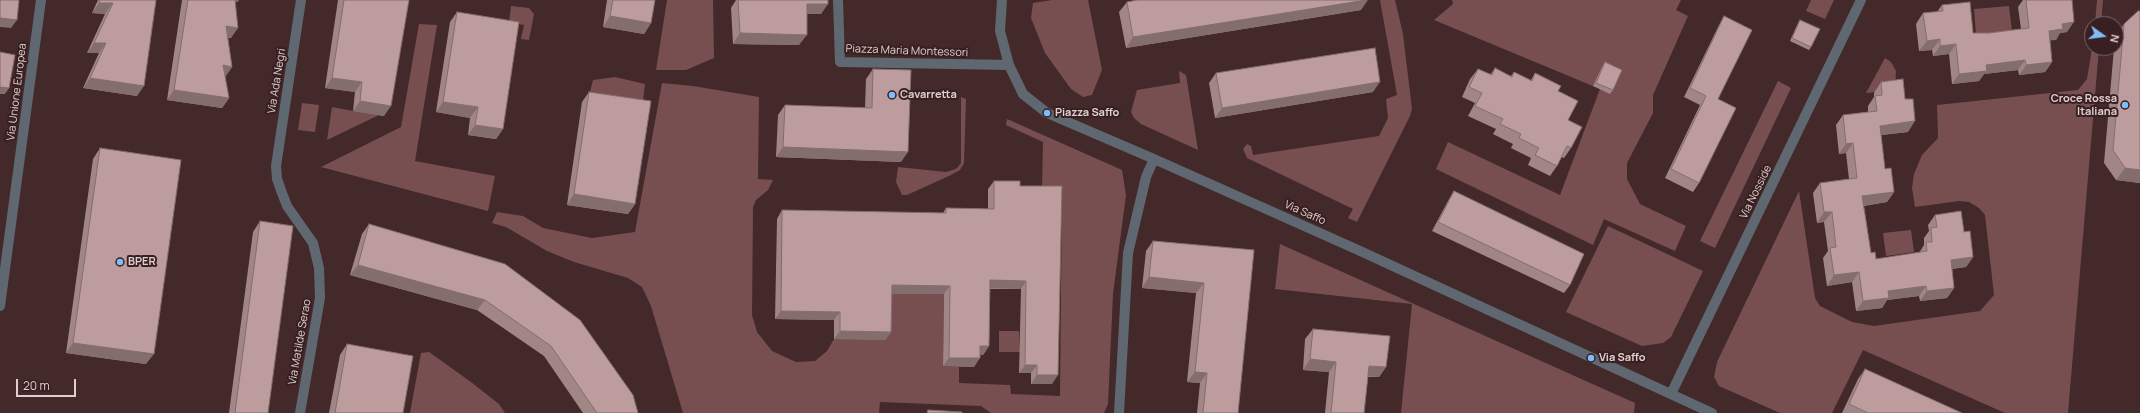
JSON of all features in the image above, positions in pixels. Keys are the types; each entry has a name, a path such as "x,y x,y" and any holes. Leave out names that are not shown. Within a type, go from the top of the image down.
{"street":[{"name":"Via Unione Europea","path":"0,306 41,0"},
{"name":"Via Ada Negri","path":"276,166 301,0"},
{"name":"Piazza Maria Montessori","path":"838,0 840,62 1009,65"},
{"name":"Via Saffo","path":"1002,0 1000,31 1009,65 1024,94 1047,113 1369,255 1712,413"},
{"name":"Via Nosside","path":"1671,394 1861,0"},
{"path":"1119,413 1128,253 1146,177 1154,159"},
{"name":"Via Matilde Serao","path":"276,166 277,180 287,206 313,243 319,268 320,298 300,413"}],"shaded area":[{"path":"667,0 713,0 714,58 686,70 656,70"},
{"path":"1052,0 1088,0 1102,70 1092,95 1083,97 1071,89 1045,53 1031,18 1033,3"},
{"path":"1380,0 1395,0 1403,34 1412,109 1410,116 1357,222 1348,218 1353,209 1247,158 1243,149 1247,144 1251,146 1253,155 1379,136 1388,118 1386,99 1397,95"},
{"path":"1452,0 1681,0 1676,10 1688,16 1653,95 1653,113 1627,163 1627,179 1640,204 1686,226 1675,251 1604,219 1593,245 1436,169 1448,142 1560,195 1600,89 1434,20 1453,4"},
{"path":"1811,0 1834,0 1825,19 1806,11"},
{"path":"2097,0 2103,0 2102,16 2096,16"},
{"path":"511,6 529,8 534,14 529,40 521,39 524,25 509,22"},
{"path":"2009,6 2012,31 1976,35 1974,9"},
{"path":"419,24 437,25 415,161 495,176 488,211 321,167 401,127"},
{"path":"2091,56 2098,56 2068,413 2005,413 1863,350 1832,413 1780,413 1719,386 1714,377 1717,362 1799,191 1815,298 1820,306 1852,322 1874,326 1980,311 1994,295 1985,215 1979,208 1969,202 1959,201 1915,207 1912,188 1914,174 1922,155 1938,138 1937,105 2078,90 2087,79"},
{"path":"1885,58 1891,62 1896,71 1895,90 1866,93"},
{"path":"1179,71 1186,75 1198,150 1141,124 1134,118 1131,112 1137,90 1180,83"},
{"path":"615,77 645,84 643,101 590,92 593,80"},
{"path":"1778,81 1791,88 1715,248 1700,241"},
{"path":"662,83 693,86 759,97 758,179 773,180 768,190 756,200 753,207 752,315 757,332 772,351 796,362 815,361 827,351 834,339 885,340 878,293 943,294 944,290 943,366 959,367 959,383 1010,385 1011,394 1060,396 1062,191 1042,189 1043,142 1006,125 1007,119 1122,170 1126,195 1113,294 1108,404 1104,413 991,413 981,406 880,402 879,413 683,413 651,306 642,287 628,278 574,262 547,251 506,227 492,223 497,212 523,216 543,228 592,238 635,232"},
{"path":"961,97 966,99 964,163 960,170 907,195 902,195 896,182 898,167 946,172 956,169 961,163"},
{"path":"302,103 319,105 315,132 298,130"},
{"path":"332,107 353,111 379,115 327,140"},
{"path":"1608,226 1703,271 1671,337 1663,343 1642,346 1566,312"},
{"path":"1911,230 1914,252 1886,256 1883,233"},
{"path":"1280,244 1635,403 1634,413 1401,413 1412,304 1275,289"},
{"path":"999,331 1019,331 1020,352 999,352"},
{"path":"429,352 499,404 505,413 410,413 421,353"}],"building":[{"path":"0,0 19,0 17,20 0,18"},
{"path":"100,0 156,0 144,86 90,78 106,43 94,43 113,3 99,3"},
{"path":"188,0 235,0 238,28 226,26 232,67 223,65 229,98 174,90"},
{"path":"344,0 409,0 391,106 360,101 362,82 332,78"},
{"path":"613,0 655,0 651,23 610,16"},
{"path":"738,0 828,0 828,4 807,4 807,35 740,33"},
{"path":"1137,0 1367,0 1133,37 1127,2"},
{"path":"2026,0 2072,0 2074,22 2062,24 2063,29 2049,31 2052,62 2026,65 2025,60 1986,65 1987,71 1959,74 1956,44 1940,46 1940,39 1927,41 1923,13 1943,11 1942,5 1970,2 1973,33 1989,33 2029,28"},
{"name":"Croce Rossa Italiana","path":"2138,11 2140,11 2140,170 2125,168 2113,150 2121,56 2124,56 2124,24"},
{"path":"457,12 519,22 503,129 475,125 478,107 443,102"},
{"path":"1724,16 1752,30 1718,99 1736,108 1699,183 1671,169 1706,96 1690,88"},
{"path":"1800,20 1820,29 1811,47 1792,38"},
{"path":"1375,48 1380,82 1222,108 1216,73"},
{"path":"0,52 15,55 9,88 0,87"},
{"path":"1605,62 1622,70 1613,90 1596,83"},
{"path":"1495,68 1512,77 1514,72 1532,81 1535,73 1561,86 1558,91 1578,101 1568,120 1582,127 1571,148 1567,146 1557,166 1535,155 1539,148 1519,138 1521,134 1500,124 1503,119 1475,106 1482,93 1469,87 1478,69 1492,75"},
{"path":"873,69 911,70 908,152 783,147 785,105 872,108"},
{"path":"1903,79 1905,99 1913,99 1915,121 1880,126 1885,169 1891,168 1894,192 1862,196 1871,253 1875,252 1876,259 1927,251 1926,242 1932,242 1931,228 1937,227 1935,215 1961,211 1964,232 1970,231 1973,257 1951,260 1954,288 1927,291 1926,286 1888,291 1889,298 1863,301 1859,272 1834,275 1830,248 1836,247 1832,212 1824,212 1820,183 1857,178 1853,143 1846,144 1843,115 1877,111 1875,96 1882,95 1881,82"},
{"path":"589,92 651,101 635,204 574,194"},
{"name":"BPER","path":"100,148 181,160 154,354 73,343"},
{"path":"994,181 1020,181 1020,186 1062,186 1058,375 1037,375 1037,365 1025,365 1026,281 990,280 989,346 980,346 980,358 949,358 950,286 892,285 891,332 840,331 840,312 781,311 782,210 946,213 946,208 994,209"},
{"path":"1454,191 1584,254 1570,285 1438,222"},
{"path":"260,221 293,226 268,413 235,413"},
{"path":"369,224 505,264 580,320 633,395 638,413 597,413 551,346 485,300 358,265"},
{"path":"1153,241 1254,250 1238,413 1203,413 1207,373 1195,372 1204,283 1149,277"},
{"path":"1313,329 1390,336 1386,367 1369,366 1364,413 1331,413 1336,362 1310,359"},
{"path":"347,344 413,356 403,413 335,413"},
{"path":"1865,369 1962,413 1868,413 1849,404"},
{"path":"928,410 962,412 962,413 927,413"}],"place":[{"name":"Cavarretta","path":"892,95"},
{"name":"Croce Rossa Italiana","path":"2125,105"},
{"name":"Piazza Saffo","path":"1047,113"},
{"name":"BPER","path":"120,262"},
{"name":"Via Saffo","path":"1591,358"}]}
